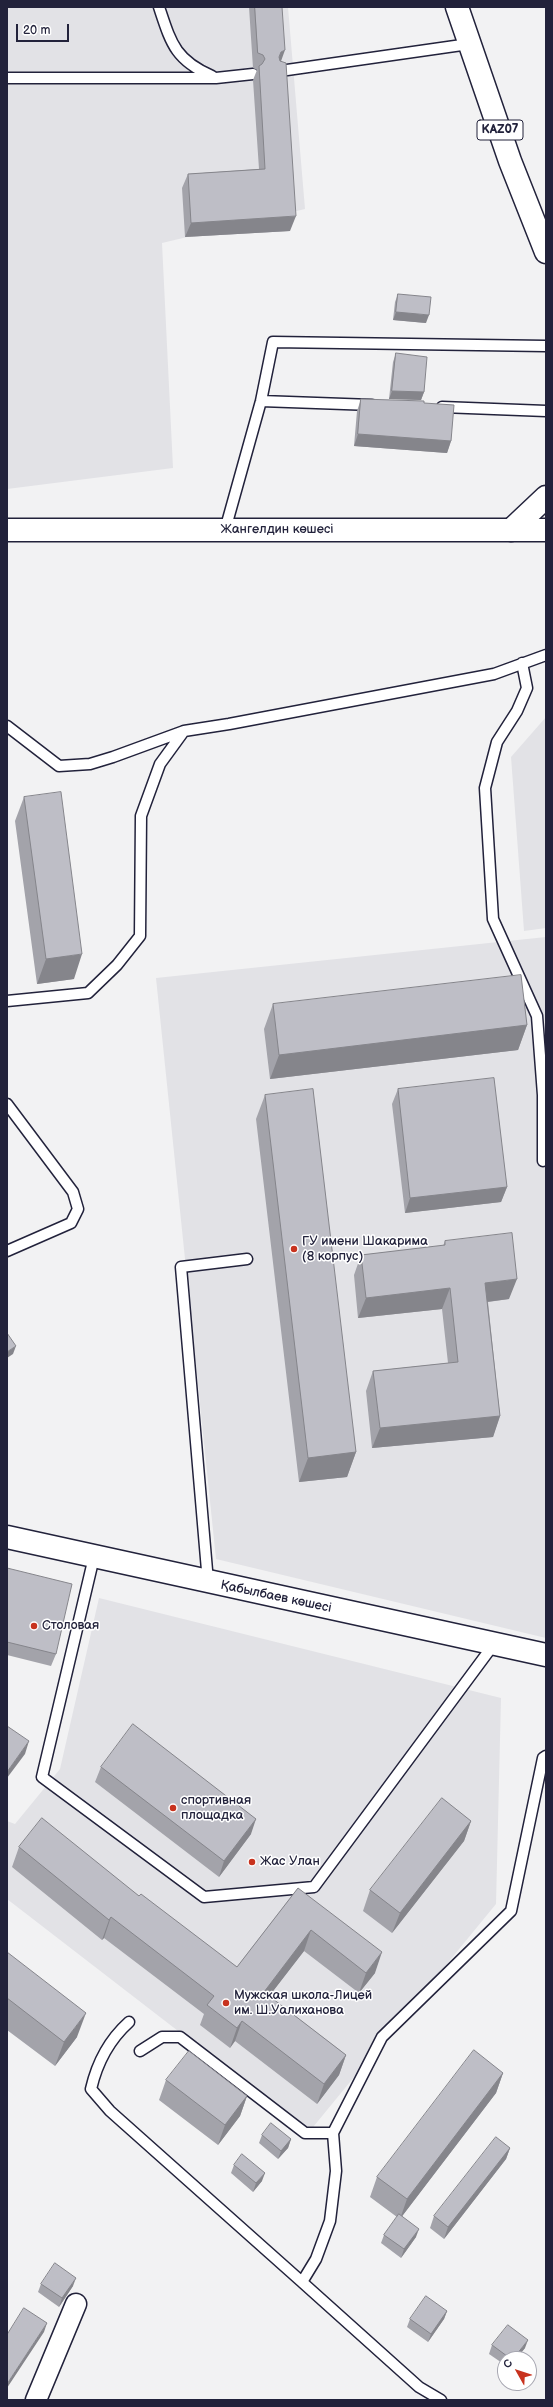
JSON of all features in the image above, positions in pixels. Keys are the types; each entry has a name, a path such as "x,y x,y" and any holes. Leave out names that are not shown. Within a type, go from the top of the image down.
{"main road":[{"name":"KAZ07","path":"457,7 469,44 546,252"},
{"path":"511,530 546,496"},
{"name":"Жангелдин көшесі","path":"7,530 546,530"},
{"name":"Қабылбаев көшесі","path":"7,1537 546,1655"}],"street":[{"path":"36,2400 76,2304"}],"lane":[{"path":"159,7 170,39 180,56 194,69 216,78"},
{"path":"280,71 469,44"},
{"path":"7,78 216,78 253,74"},
{"path":"225,530 261,401 273,342 546,346"},
{"path":"261,401 380,405"},
{"path":"435,407 546,411"},
{"path":"7,726 59,766 90,764 184,731 229,724 494,674 546,655"},
{"path":"522,664 527,688 517,711 497,742 485,788 493,919 542,1016 543,1161"},
{"path":"7,1001 88,992 117,965 140,936 141,816 160,764 184,731"},
{"path":"7,1104 73,1192 78,1209 71,1223 7,1251"},
{"path":"208,1582 181,1267 246,1259"},
{"path":"94,1557 42,1777 204,1897 314,1887 494,1644"},
{"path":"302,2282 316,2259 330,2221 336,2171 333,2133 382,2037 511,1911 543,1758 546,1756"},
{"path":"129,2022 116,2034 105,2051 94,2073 91,2089 110,2111 419,2387 441,2400"},
{"path":"140,2051 162,2036 180,2037 305,2133 333,2133"}],"shaded area":[{"path":"7,7 288,7 305,209 162,243 173,468 7,489"},
{"path":"546,717 546,928 524,931 511,757"},
{"path":"546,937 546,1638 216,1559 156,978"},
{"name":"Жас Улан","path":"99,1598 501,1698 496,1904 309,2132 7,1899 7,1821 15,1824 60,1769"}],"building":[{"path":"255,7 282,7 285,50 281,52 279,57 280,61 286,63 296,216 191,223 188,174 265,169 259,66 265,59 263,55 258,53"},
{"path":"398,294 431,297 429,315 396,312"},
{"path":"396,353 427,357 424,392 392,391"},
{"path":"361,399 424,401 424,403 454,405 451,441 358,434"},
{"path":"61,792 82,954 46,959 24,797"},
{"path":"521,975 527,1025 279,1055 273,1004"},
{"path":"494,1078 507,1187 410,1198 398,1089"},
{"path":"313,1089 356,1452 308,1458 265,1095"},
{"path":"512,1233 517,1279 485,1283 500,1416 380,1428 373,1371 458,1362 450,1288 366,1298 361,1255 445,1245 445,1241"},
{"path":"7,1333 16,1346 7,1352"},
{"name":"Столовая","path":"7,1568 72,1584 56,1654 7,1642"},
{"name":"спортивная площадка","path":"133,1724 256,1819 224,1861 101,1767"},
{"path":"7,1726 29,1741 7,1772"},
{"path":"442,1798 471,1821 400,1913 370,1890"},
{"path":"42,1818 139,1896 141,1894 237,1967 298,1888 382,1952 366,1973 311,1930 264,1992 346,2055 324,2084 242,2021 237,2028 207,2005 214,1996 111,1917 109,1920 19,1847"},
{"path":"7,1952 86,2013 64,2042 7,1998"},
{"path":"474,2050 503,2073 407,2199 377,2177"},
{"path":"189,2051 247,2096 225,2125 166,2080"},
{"path":"271,2123 291,2139 281,2151 262,2135"},
{"path":"496,2137 510,2148 448,2227 434,2216"},
{"path":"242,2154 265,2173 256,2183 234,2165"},
{"path":"399,2214 419,2229 404,2249 384,2235"},
{"path":"55,2263 76,2278 62,2298 41,2284"},
{"path":"426,2296 447,2311 431,2334 410,2319"},
{"path":"24,2308 47,2323 7,2384 7,2335"},
{"path":"508,2325 528,2340 519,2351 500,2351 492,2345"}],"place":[{"name":"ГУ имени Шакарима (8 корпус)","path":"294,1249"},
{"name":"Столовая","path":"34,1626"},
{"name":"спортивная площадка","path":"173,1808"},
{"name":"Жас Улан","path":"252,1862"},
{"name":"Мужская школа-Лицей им. Ш.Уалиханова","path":"226,2003"}]}
